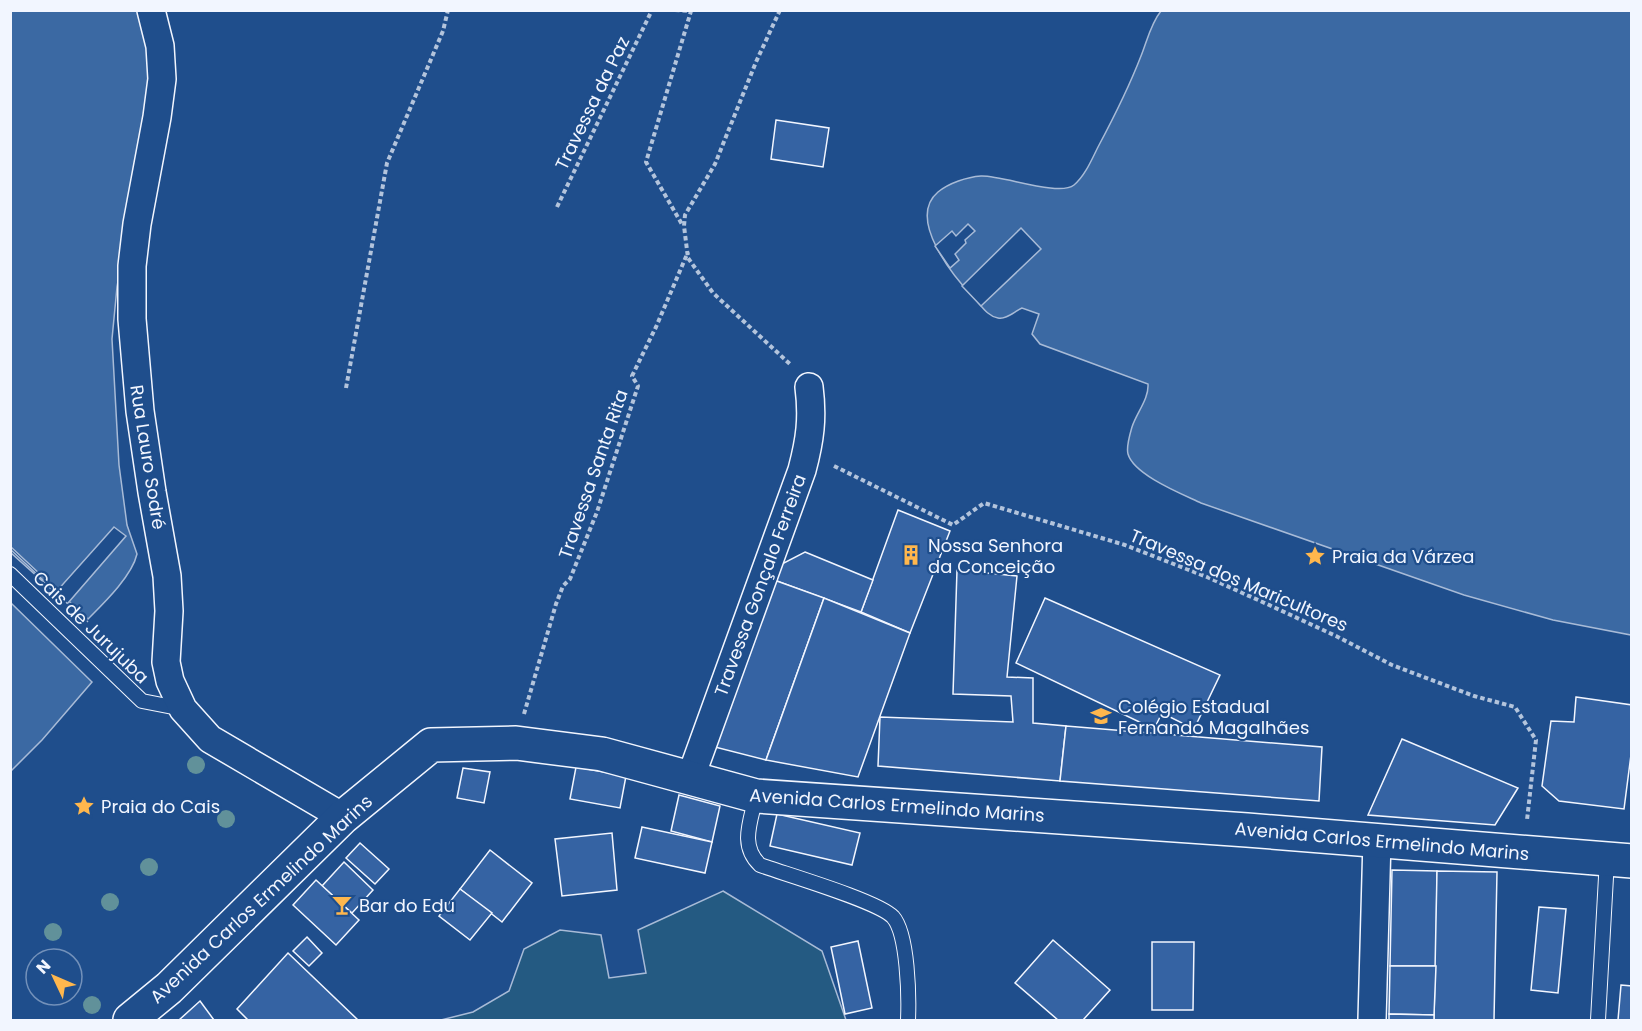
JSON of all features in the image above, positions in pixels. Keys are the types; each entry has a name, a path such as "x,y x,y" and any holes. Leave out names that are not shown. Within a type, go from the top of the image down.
{"street":[{"name":"Rua Lauro Sodré","path":"151,10 160,46 162,79 158,117 137,224 134,256 133,341 141,423 168,576 169,611 166,662 170,681 183,709 198,728 225,749 343,817"},
{"name":"Travessa Gonçalo Ferreira","path":"690,779 802,470 810,440 811,401 808,387"},
{"name":"Avenida Carlos Ermelindo Marins","path":"130,1020 169,988 343,817 431,745 516,743 602,754 756,796 1377,840 1619,860"},
{"path":"1372,1020 1377,840"}],"lane":[{"name":"Cais de Jurujuba","path":"10,574 142,701 183,709"},
{"path":"756,796 749,829 748,847 751,856 760,865 870,903 891,915 902,935 908,1020"},
{"path":"1598,1020 1619,860"}],"path":[{"path":"346,388 387,163 443,31 448,10"},
{"name":"Travessa da Paz","path":"557,207 652,10"},
{"path":"675,10 691,11 646,162 684,226"},
{"path":"780,10 756,62 715,164 685,215 684,226 688,258 714,293 798,372 808,387"},
{"name":"Travessa Santa Rita","path":"516,743 556,604 563,586 570,579 597,512 638,386 632,376 688,252"},
{"name":"Travessa dos Maricultores","path":"835,459 833,468 888,492 953,525 984,503 1125,545 1207,577 1336,636 1392,665 1474,696 1515,707 1536,740 1523,852"}],"shaded area":[{"path":"10,11 144,11 156,59 117,287 112,339 119,465 127,525 137,554 124,580 88,619 11,547"},
{"path":"1161,11 1631,11 1631,635 1553,620 1464,595 1201,503 1171,489 1139,469 1128,454 1128,440 1145,400 1148,384 1040,344 1032,334 1039,314 1022,308 1004,318 994,317 984,310 955,276 936,247 930,232 927,217 930,203 938,192 958,181 981,176 1056,189 1074,185 1088,167 1115,113"},
{"path":"11,603 92,682 42,740 11,771"},
{"path":"723,891 822,951 846,1020 441,1020 473,1012 509,991 524,949 560,930 601,935 609,978 646,973 638,930"}],"pier":[{"path":"968,224 975,231 955,254 959,260 950,268 935,246 952,231 956,236"},
{"path":"1021,228 1041,249 981,306 962,286"},
{"path":"114,527 126,536 68,603 88,622 10,552 11,550 56,592"}],"building":[{"path":"776,120 829,128 823,167 771,159"},
{"name":"Nossa Senhora da Conceição","path":"898,510 950,531 910,633 861,612"},
{"path":"805,552 873,580 861,612 774,580 778,566"},
{"path":"957,570 1017,576 1007,677 1033,678 1033,723 1066,726 1060,781 878,766 880,717 1013,722 1011,696 953,694"},
{"path":"774,580 824,598 766,760 711,746"},
{"path":"824,598 910,633 858,777 766,760"},
{"path":"1045,598 1220,675 1194,729 1162,713 1154,729 1016,663"},
{"path":"1576,697 1632,705 1632,747 1624,809 1559,801 1542,786 1551,721 1574,722"},
{"path":"1066,726 1322,747 1319,801 1060,781"},
{"path":"1402,739 1518,788 1495,825 1368,815"},
{"path":"576,767 626,776 620,808 570,799"},
{"path":"463,768 490,772 484,803 457,798"},
{"path":"679,795 720,806 712,842 671,831"},
{"path":"777,814 860,833 852,865 770,846"},
{"path":"642,827 712,842 705,873 635,858"},
{"path":"612,833 617,890 562,896 555,839"},
{"path":"360,843 389,869 375,884 346,858"},
{"path":"490,850 532,883 502,922 460,889"},
{"path":"344,862 373,890 352,913 322,886"},
{"path":"1392,870 1437,871 1436,966 1390,966"},
{"path":"1437,871 1497,872 1494,1020 1434,1020"},
{"path":"316,880 359,920 336,945 293,905"},
{"path":"460,889 492,913 470,940 439,916"},
{"path":"1539,907 1566,909 1558,993 1531,990"},
{"path":"307,937 322,953 309,966 293,951"},
{"path":"1053,940 1110,990 1083,1020 1058,1020 1015,983"},
{"path":"858,941 872,1008 845,1014 831,947"},
{"path":"1152,942 1194,942 1193,1010 1152,1010"},
{"path":"288,953 358,1020 248,1020 237,1009"},
{"path":"1390,966 1436,966 1434,1015 1389,1014"},
{"path":"1621,985 1632,986 1632,1020 1618,1020"},
{"path":"200,1001 214,1020 179,1020"},
{"path":"1389,1014 1434,1015 1434,1020 1389,1020"}],"place":[{"name":"Nossa Senhora da Conceição","path":"911,555"},
{"name":"Praia da Várzea","path":"1315,556"},
{"name":"Colégio Estadual Fernando Magalhães","path":"1101,716"},
{"name":"Praia do Cais","path":"84,806"},
{"name":"Bar do Edu","path":"342,905"}]}
